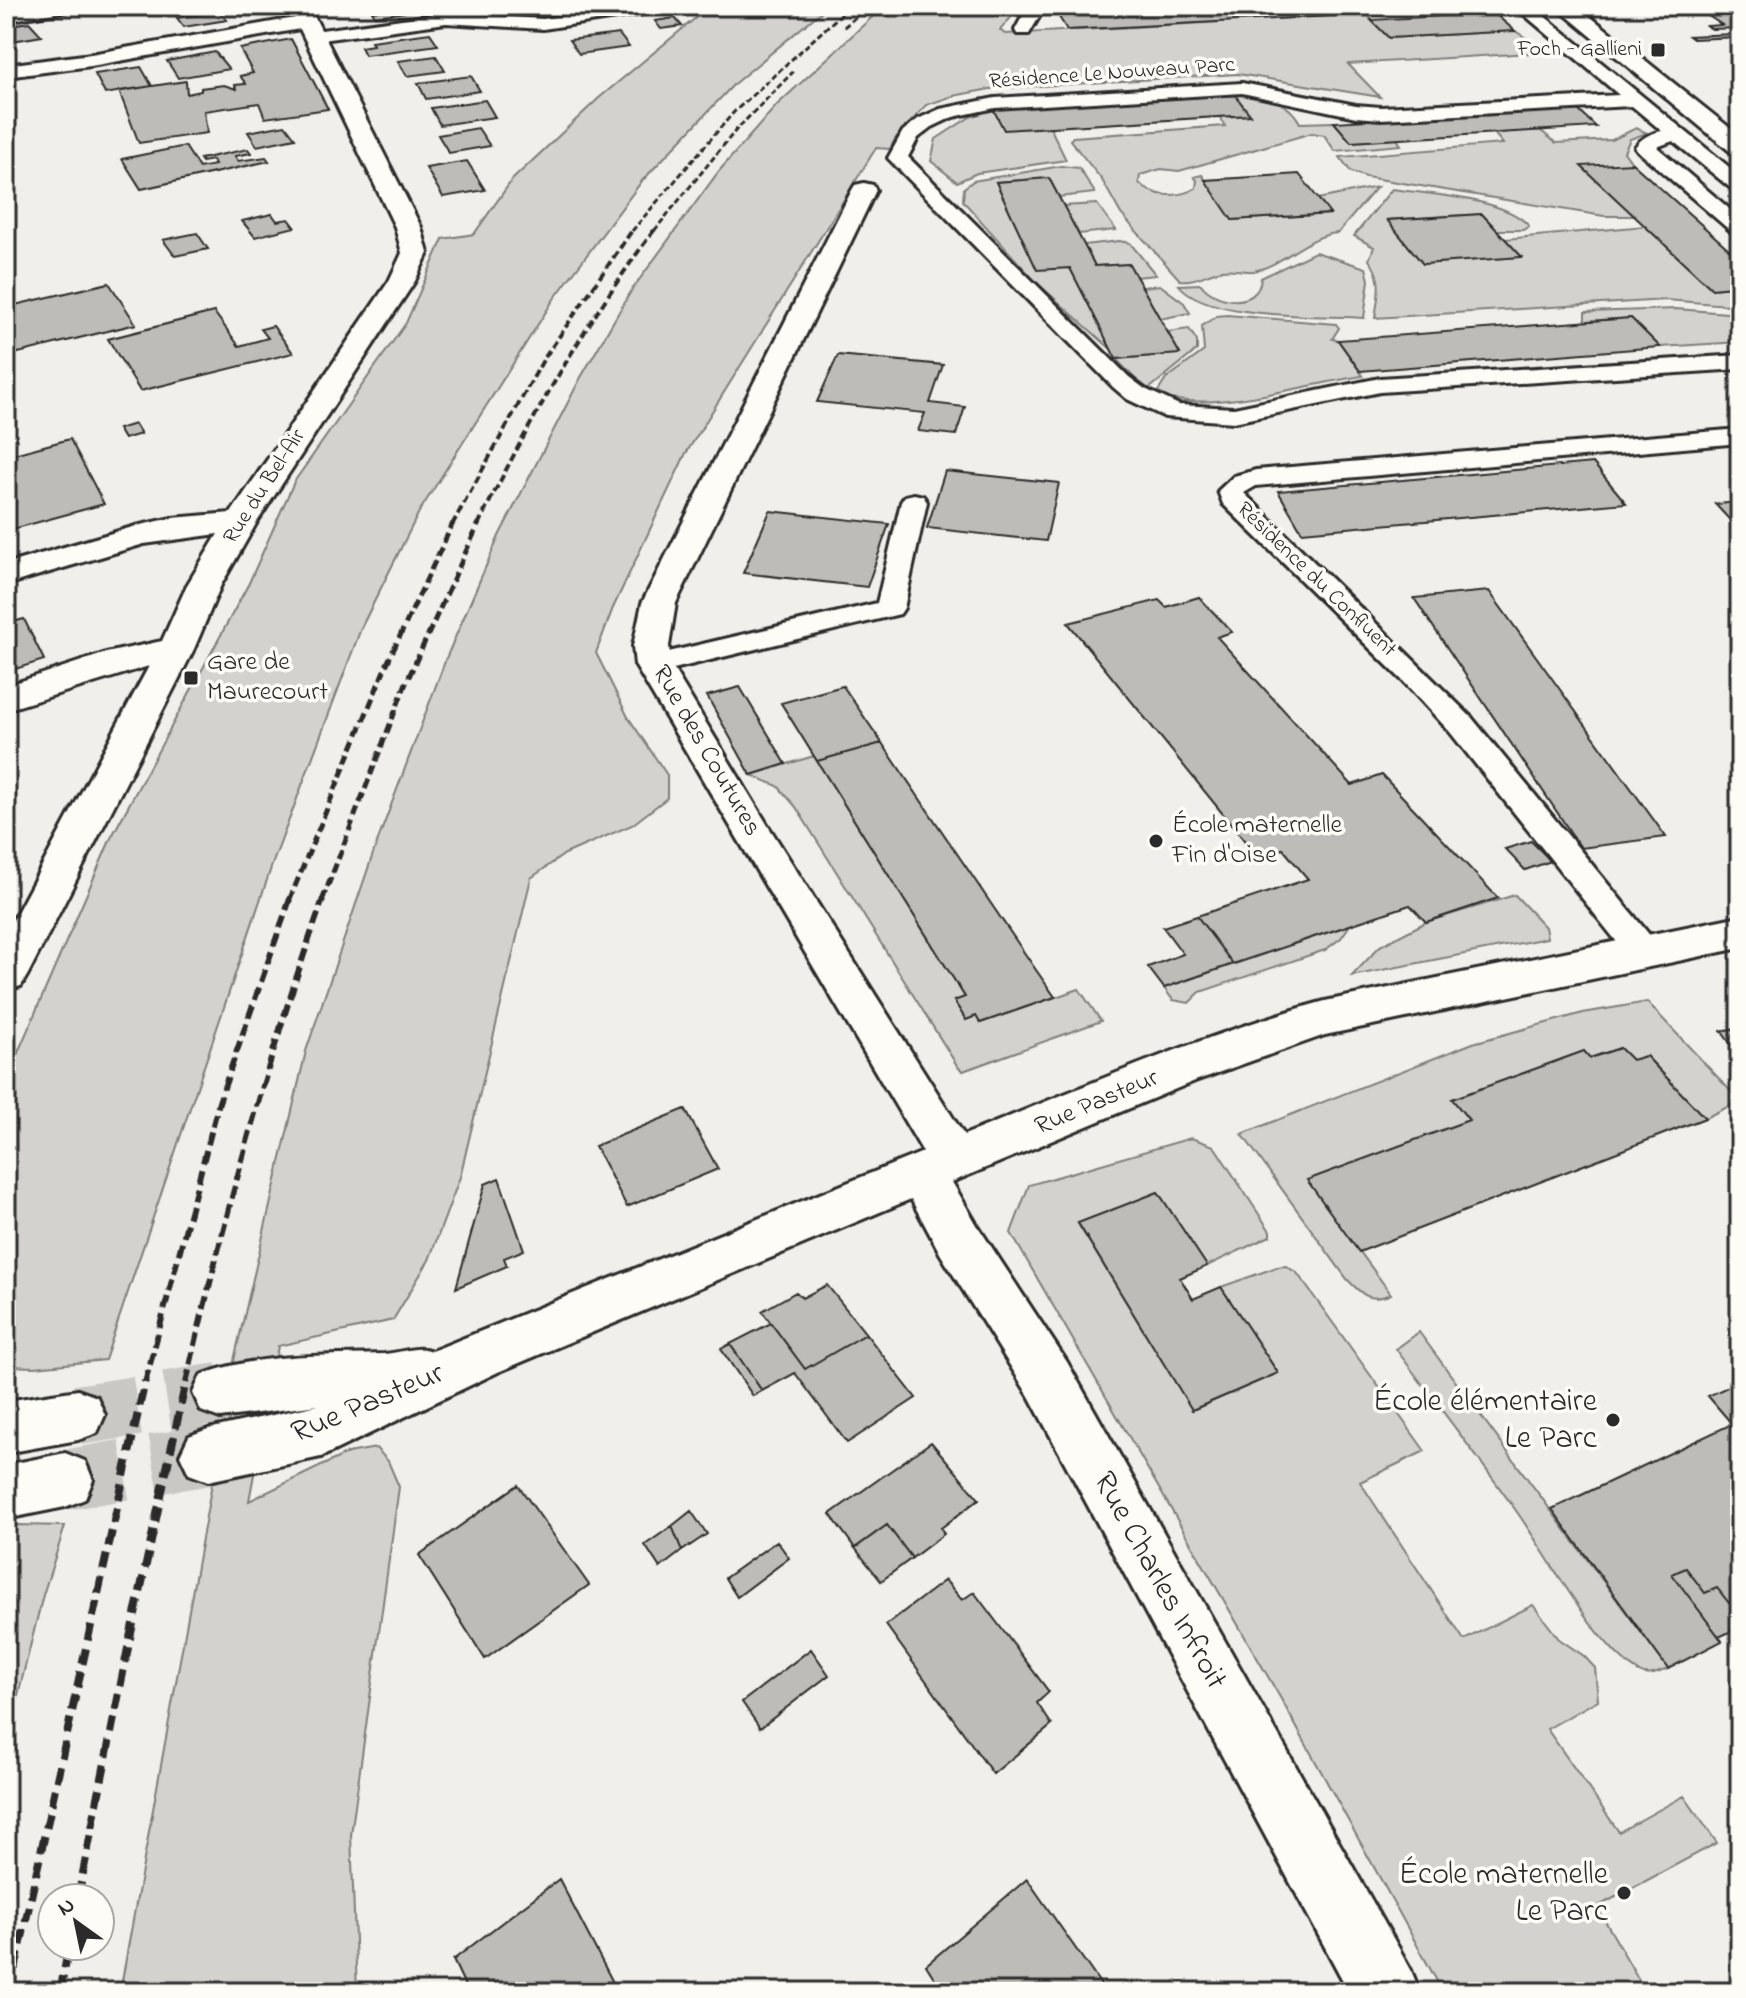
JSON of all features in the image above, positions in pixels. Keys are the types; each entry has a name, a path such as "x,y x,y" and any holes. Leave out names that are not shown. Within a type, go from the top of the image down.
{"street":[{"path":"1565,6 1740,148"},
{"path":"1587,6 1740,131"},
{"path":"6,71 91,60 307,21"},
{"name":"Rue du Bel-Air","path":"6,974 176,649 204,585 241,522 402,281 415,253 408,227 307,21"},
{"path":"1697,150 1740,148"},
{"name":"Rue des Coutures","path":"864,190 659,603 651,646 653,665 753,834 939,1168"},
{"path":"6,575 136,536 172,528 241,522"},
{"path":"6,698 119,661 176,649"},
{"name":"Rue Pasteur","path":"208,1455 321,1431 379,1406 479,1355 1179,1068 1279,1031 1401,1000 1740,932"},
{"name":"Rue Charles Infroit","path":"939,1168 959,1240 1048,1379 1386,1992"},
{"name":"Rue Pasteur","path":"220,1393 295,1381 389,1378 423,1372 479,1355"},
{"path":"6,1427 78,1415"},
{"path":"6,1492 65,1480"}],"lane":[{"path":"6,16 67,6"},
{"path":"307,21 446,18 543,24 662,6"},
{"path":"1023,30 1036,7 1066,6"},
{"path":"1522,6 1740,186"},
{"name":"Résidence Le Nouveau Parc","path":"1636,100 1367,113 1242,88 995,103 947,113 925,123 910,135 898,158 1121,382 1136,394 1174,412 1234,415 1380,385 1740,362"},
{"path":"1678,134 1656,138 1645,147 1740,229"},
{"name":"Résidence du Confluent","path":"1644,952 1461,725 1413,674 1232,498 1231,491 1243,481 1256,478 1740,436"},
{"path":"653,665 890,608 914,502"}],"shaded area":[{"path":"710,6 828,6 735,83 642,181 554,299 419,512 362,626 272,865 105,1360 35,1367 6,1366 6,1080 111,838 249,583 294,482 406,323 443,239 474,234 512,180 599,98"},
{"path":"884,6 1021,6 1000,30 1005,34 1367,14 1389,38 1515,31 1549,52 1348,64 1380,97 1238,74 990,89 926,105 895,139 890,149 876,148 685,455 613,608 596,653 628,717 667,775 667,798 632,825 565,854 531,878 460,1177 429,1260 393,1320 278,1346 249,1501 348,1453 376,1448 388,1461 399,1487 351,1835 357,1992 120,1992 235,1356 306,1051 375,848 447,656 499,536 580,379 631,291 719,171 777,105"},
{"path":"1241,93 1282,104 1300,123 1334,122 1351,142 1397,139 1401,145 1335,151 1324,135 1312,133 1179,171 1161,169 1140,175 1139,183 1145,188 1166,195 1182,194 1196,188 1197,180 1194,177 1202,175 1233,220 1329,214 1318,199 1377,187 1338,233 1316,239 1274,264 1253,271 1217,271 1191,280 1180,280 1121,214 1102,180 1070,140 1073,137 1225,126 1220,116 1250,114 1235,95"},
{"path":"993,109 1050,127 1066,160 977,173 957,182 931,161 936,139 970,117"},
{"path":"1636,128 1647,133 1630,139 1624,152 1632,163 1634,216 1604,216 1366,177 1351,172 1340,157 1503,144 1494,133 1540,130 1556,143 1612,140"},
{"path":"1061,166 1079,168 1095,193 1059,197 1049,178 996,182 1037,269 1070,268 1112,350 1035,281 963,201 964,188 973,181"},
{"path":"1392,189 1485,203 1503,209 1529,226 1523,230 1497,230 1482,214 1388,220 1423,264 1521,257 1505,239 1645,226 1712,289 1740,286 1740,306 1666,300 1375,318 1378,281 1369,260 1374,247 1354,236"},
{"path":"1097,204 1116,230 1079,234 1063,206"},
{"path":"1119,241 1130,243 1156,275 1136,277 1129,264 1095,266 1084,245"},
{"path":"1315,252 1366,268 1369,280 1364,318 1238,310 1193,296 1179,285 1201,284 1216,296 1245,299 1253,295 1261,278"},
{"path":"1160,285 1184,303 1190,313 1160,319 1142,287"},
{"path":"1676,309 1740,314 1740,342 1660,347 1631,318 1585,321 1585,312"},
{"path":"1217,316 1336,324 1339,328 1332,339 1338,340 1363,376 1229,400 1203,402 1156,395 1166,379 1204,351 1202,326"},
{"path":"1189,329 1197,341 1197,350 1150,388 1144,388 1116,359 1179,354 1167,332"},
{"path":"814,756 965,997 954,1001 966,1020 976,1016 981,1023 1079,989 1101,1021 963,1071 958,1067 796,807 778,786 751,775"},
{"path":"1515,895 1545,927 1547,938 1352,976 1380,946 1426,922"},
{"path":"1350,925 1341,938 1325,950 1200,992 1189,1003 1173,1000 1164,988"},
{"path":"1647,1002 1740,1101 1705,1118 1646,1056 1632,1060 1620,1048 1590,1058 1583,1052 1453,1099 1469,1120 1308,1181 1391,1294 1384,1297 1367,1296 1347,1279 1242,1134 1473,1043 1583,1013"},
{"path":"1191,1138 1214,1146 1270,1231 1270,1236 1207,1266 1158,1192 1078,1224 1193,1410 1278,1373 1221,1287 1277,1267 1286,1266 1297,1273 1425,1451 1360,1482 1464,1640 1533,1605 1559,1639 1584,1656 1595,1668 1598,1700 1547,1729 1619,1832 1684,1796 1717,1843 1597,1907 1646,1992 1443,1992 1281,1699 1011,1233 1029,1185"},
{"path":"1419,1332 1668,1669 1650,1674 1639,1672 1622,1659 1589,1621 1517,1512 1396,1349"},
{"path":"18,1525 65,1526 43,1595 6,1743 6,1528"}],"building":[{"path":"171,6 216,6 218,8 179,15"},
{"path":"376,6 412,6 415,11 375,16 372,11 379,10"},
{"path":"1176,6 1358,6 1367,14 1067,30 1056,12"},
{"path":"219,11 227,20 184,27 177,18"},
{"path":"1728,11 1740,20 1740,28 1712,29 1707,26 1722,25 1704,13"},
{"path":"1494,13 1515,31 1389,38 1371,20"},
{"path":"675,18 682,26 661,29 655,21"},
{"path":"29,22 42,36 6,42 6,26"},
{"path":"430,33 438,45 365,55 361,47 373,45 371,41"},
{"path":"619,34 629,47 579,54 569,40"},
{"path":"1734,34 1738,37 1693,39 1689,36"},
{"path":"291,39 328,109 265,118 259,103 204,111 207,133 139,143 119,91 186,81 187,94 201,91 201,88 224,85 236,89 235,85 246,84 240,76 253,73 240,49"},
{"path":"215,52 229,69 178,78 167,61"},
{"path":"436,56 445,71 407,76 398,61"},
{"path":"141,67 152,86 105,94 95,74"},
{"path":"471,76 480,91 426,99 418,83"},
{"path":"1235,95 1250,115 1004,130 993,109"},
{"path":"485,100 495,117 440,125 431,108"},
{"path":"1575,107 1596,127 1351,142 1334,122"},
{"path":"285,125 295,138 257,146 248,132"},
{"path":"478,128 490,146 449,153 438,135"},
{"path":"185,146 199,168 215,165 212,160 202,162 200,159 248,149 251,153 235,156 238,161 266,157 269,161 141,189 122,159"},
{"path":"467,161 485,190 443,197 426,168"},
{"path":"1632,163 1740,259 1740,286 1712,289 1581,166"},
{"path":"1299,174 1330,214 1232,220 1205,180"},
{"path":"1049,178 1095,266 1129,264 1180,354 1116,359 1070,268 1037,270 996,182"},
{"path":"272,214 277,221 289,219 295,227 255,237 242,221"},
{"path":"1482,214 1522,257 1423,264 1387,220"},
{"path":"197,233 208,249 175,256 163,240"},
{"path":"109,283 136,324 6,356 6,307"},
{"path":"214,312 239,346 268,338 261,329 273,326 293,353 140,391 108,339"},
{"path":"1631,318 1660,347 1360,371 1338,340"},
{"path":"838,355 943,365 930,403 965,407 956,435 918,431 925,413 817,402"},
{"path":"135,424 141,434 124,439 118,429"},
{"path":"70,439 104,504 6,531 6,456"},
{"path":"1593,463 1626,503 1302,532 1278,491"},
{"path":"945,471 1059,483 1046,541 927,528"},
{"path":"1740,502 1740,531 1715,504"},
{"path":"770,511 889,524 867,587 743,573"},
{"path":"1489,591 1666,837 1581,848 1414,598"},
{"path":"1199,597 1232,632 1217,637 1352,785 1382,775 1498,898 1426,922 1410,905 1233,964 1197,916 1308,879 1283,849 1257,856 1068,623 1159,600 1166,607"},
{"path":"24,619 44,660 6,672 6,624"},
{"path":"843,686 882,743 817,761 781,703"},
{"path":"740,687 786,764 751,775 707,696"},
{"path":"882,743 1055,997 980,1023 976,1016 966,1020 954,1001 965,997 817,761"},
{"path":"1531,841 1551,861 1525,870 1505,849"},
{"path":"1197,916 1233,964 1164,988 1148,967 1183,954 1163,927"},
{"path":"1740,1027 1740,1056 1721,1031"},
{"path":"1620,1048 1632,1060 1646,1056 1705,1118 1359,1252 1307,1180 1469,1120 1452,1099 1584,1051 1590,1058"},
{"path":"685,1109 718,1169 627,1207 595,1146"},
{"path":"499,1178 524,1250 504,1258 507,1266 456,1288 485,1184"},
{"path":"1158,1192 1207,1266 1180,1278 1193,1299 1221,1287 1278,1373 1192,1410 1078,1223"},
{"path":"827,1285 866,1334 805,1369 762,1311 796,1292 802,1298"},
{"path":"771,1323 805,1369 866,1334 916,1398 847,1443 795,1373 762,1391 730,1344"},
{"path":"730,1344 762,1391 753,1396 721,1349"},
{"path":"1740,1381 1740,1597 1729,1603 1717,1588 1705,1593 1686,1568 1672,1574 1722,1641 1668,1669 1552,1509 1732,1424 1708,1396"},
{"path":"931,1442 979,1499 941,1528 944,1534 912,1558 887,1525 855,1548 830,1514"},
{"path":"518,1485 589,1585 485,1659 419,1555"},
{"path":"691,1511 707,1534 682,1551 672,1526"},
{"path":"887,1525 912,1558 881,1581 855,1548"},
{"path":"672,1526 682,1551 660,1568 645,1545"},
{"path":"777,1541 789,1558 737,1597 725,1578"},
{"path":"1686,1568 1705,1593 1717,1588 1729,1603 1740,1597 1740,1627 1719,1637 1672,1574"},
{"path":"945,1580 962,1600 974,1592 1049,1692 1037,1703 1052,1725 993,1774 886,1625"},
{"path":"811,1649 829,1675 760,1728 742,1702"},
{"path":"559,1879 618,1992 468,1992 453,1960"},
{"path":"1027,1879 1106,1992 943,1992 926,1965"}],"tunnel":[{"path":"78,1415 220,1393"},
{"path":"65,1480 208,1455"}],"railway":[{"path":"632,231 734,112 850,6"},
{"path":"844,27 868,6"},
{"path":"654,231 736,130 793,72"},
{"path":"452,524 543,360 633,229"},
{"path":"479,523 560,373 605,300 655,229"},
{"path":"322,901 406,683 479,523"},
{"path":"289,901 385,668 452,524"},
{"path":"145,1383 219,1102 290,899"},
{"path":"186,1383 248,1139 323,899"},
{"path":"10,1992 145,1381"},
{"path":"81,1882 186,1381"},
{"path":"60,1992 66,1962"}],"place":[{"name":"Foch - Gallieni","path":"1658,50"},
{"name":"Gare de Maurecourt","path":"191,678"},
{"name":"École maternelle Fin d'Oise","path":"1156,841"},
{"name":"École élémentaire Le Parc","path":"1613,1420"},
{"name":"École maternelle Le Parc","path":"1624,1893"}]}
